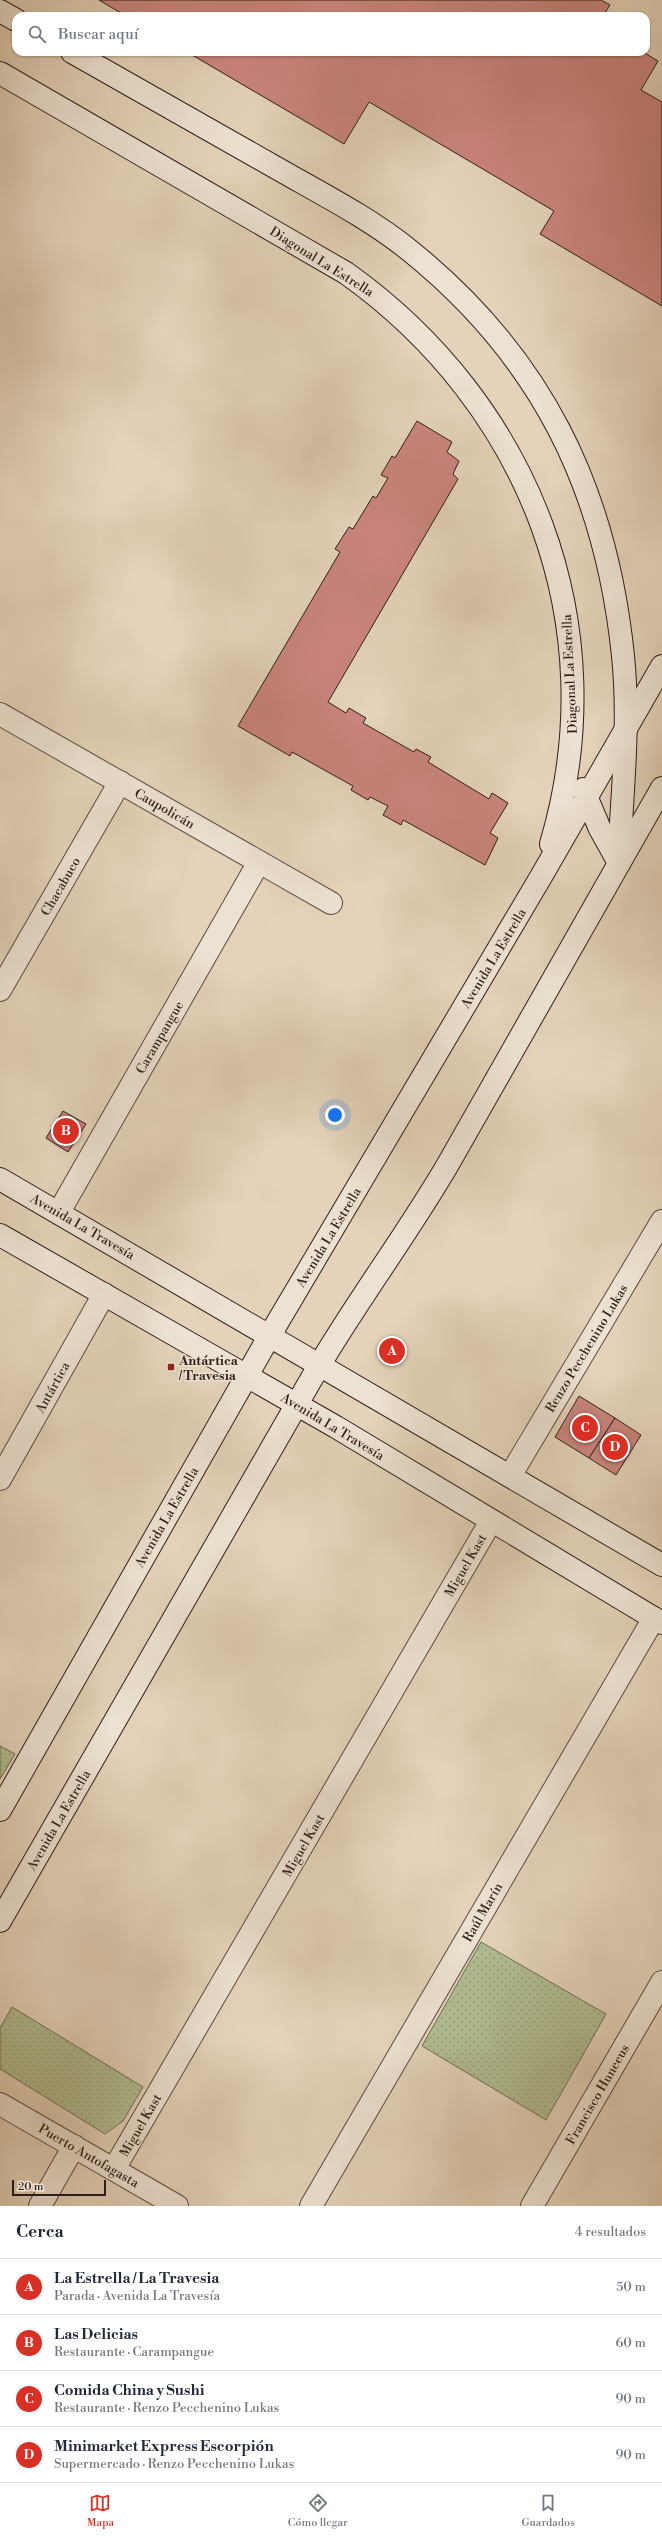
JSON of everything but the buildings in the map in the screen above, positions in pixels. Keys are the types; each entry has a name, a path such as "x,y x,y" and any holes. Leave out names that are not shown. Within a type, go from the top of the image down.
{"street":[{"path":"0,11 12,18"},
{"path":"79,56 368,222 408,249 447,282 492,331 514,358 549,411 575,458 588,490 600,530 618,613 625,686 626,729 619,863"},
{"name":"Diagonal La Estrella","path":"0,73 346,273 379,296 408,322 453,370 497,433 519,470 536,509 553,557 565,606 570,650 572,740 556,829 542,875"},
{"name":"Avenida La Estrella","path":"0,1810 270,1335 542,875 662,666"},
{"name":"Caupolicán","path":"0,714 331,903"},
{"path":"572,740 577,770 586,799 619,863"},
{"name":"Chacabuco","path":"0,990 120,782"},
{"name":"Avenida La Estrella","path":"0,1921 320,1364 440,1179 662,788"},
{"name":"Carampangue","path":"59,1212 259,862"},
{"name":"Avenida La Travesía","path":"0,1179 320,1364 662,1565"},
{"name":"Renzo Pecchenino Lukas","path":"510,1476 662,1221"},
{"name":"Avenida La Travesía","path":"0,1235 297,1404 658,1620"},
{"name":"Antártica","path":"0,1479 5,1457 104,1294"},
{"name":"Miguel Kast","path":"114,2170 491,1521"},
{"name":"Raúl Marín","path":"311,2206 658,1620"},
{"name":"Francisco Huneeus","path":"532,2206 662,1982"},
{"name":"Puerto Antofagasta","path":"0,2104 178,2206"},
{"path":"40,2206 74,2146"}],"green space":[{"path":"0,1746 15,1754 0,1779"},
{"path":"481,1942 606,2014 546,2120 422,2046"},
{"path":"12,2007 143,2087 123,2121 105,2134 0,2069 0,2028"}],"place":[{"name":"Las Delicias","path":"66,1131"},
{"name":"La Estrella / La Travesia","path":"392,1351"},
{"name":"Antártica / Travesia","path":"171,1367"},
{"name":"Comida China y Sushi","path":"585,1428"},
{"name":"Minimarket Express Escorpión","path":"615,1447"}]}
